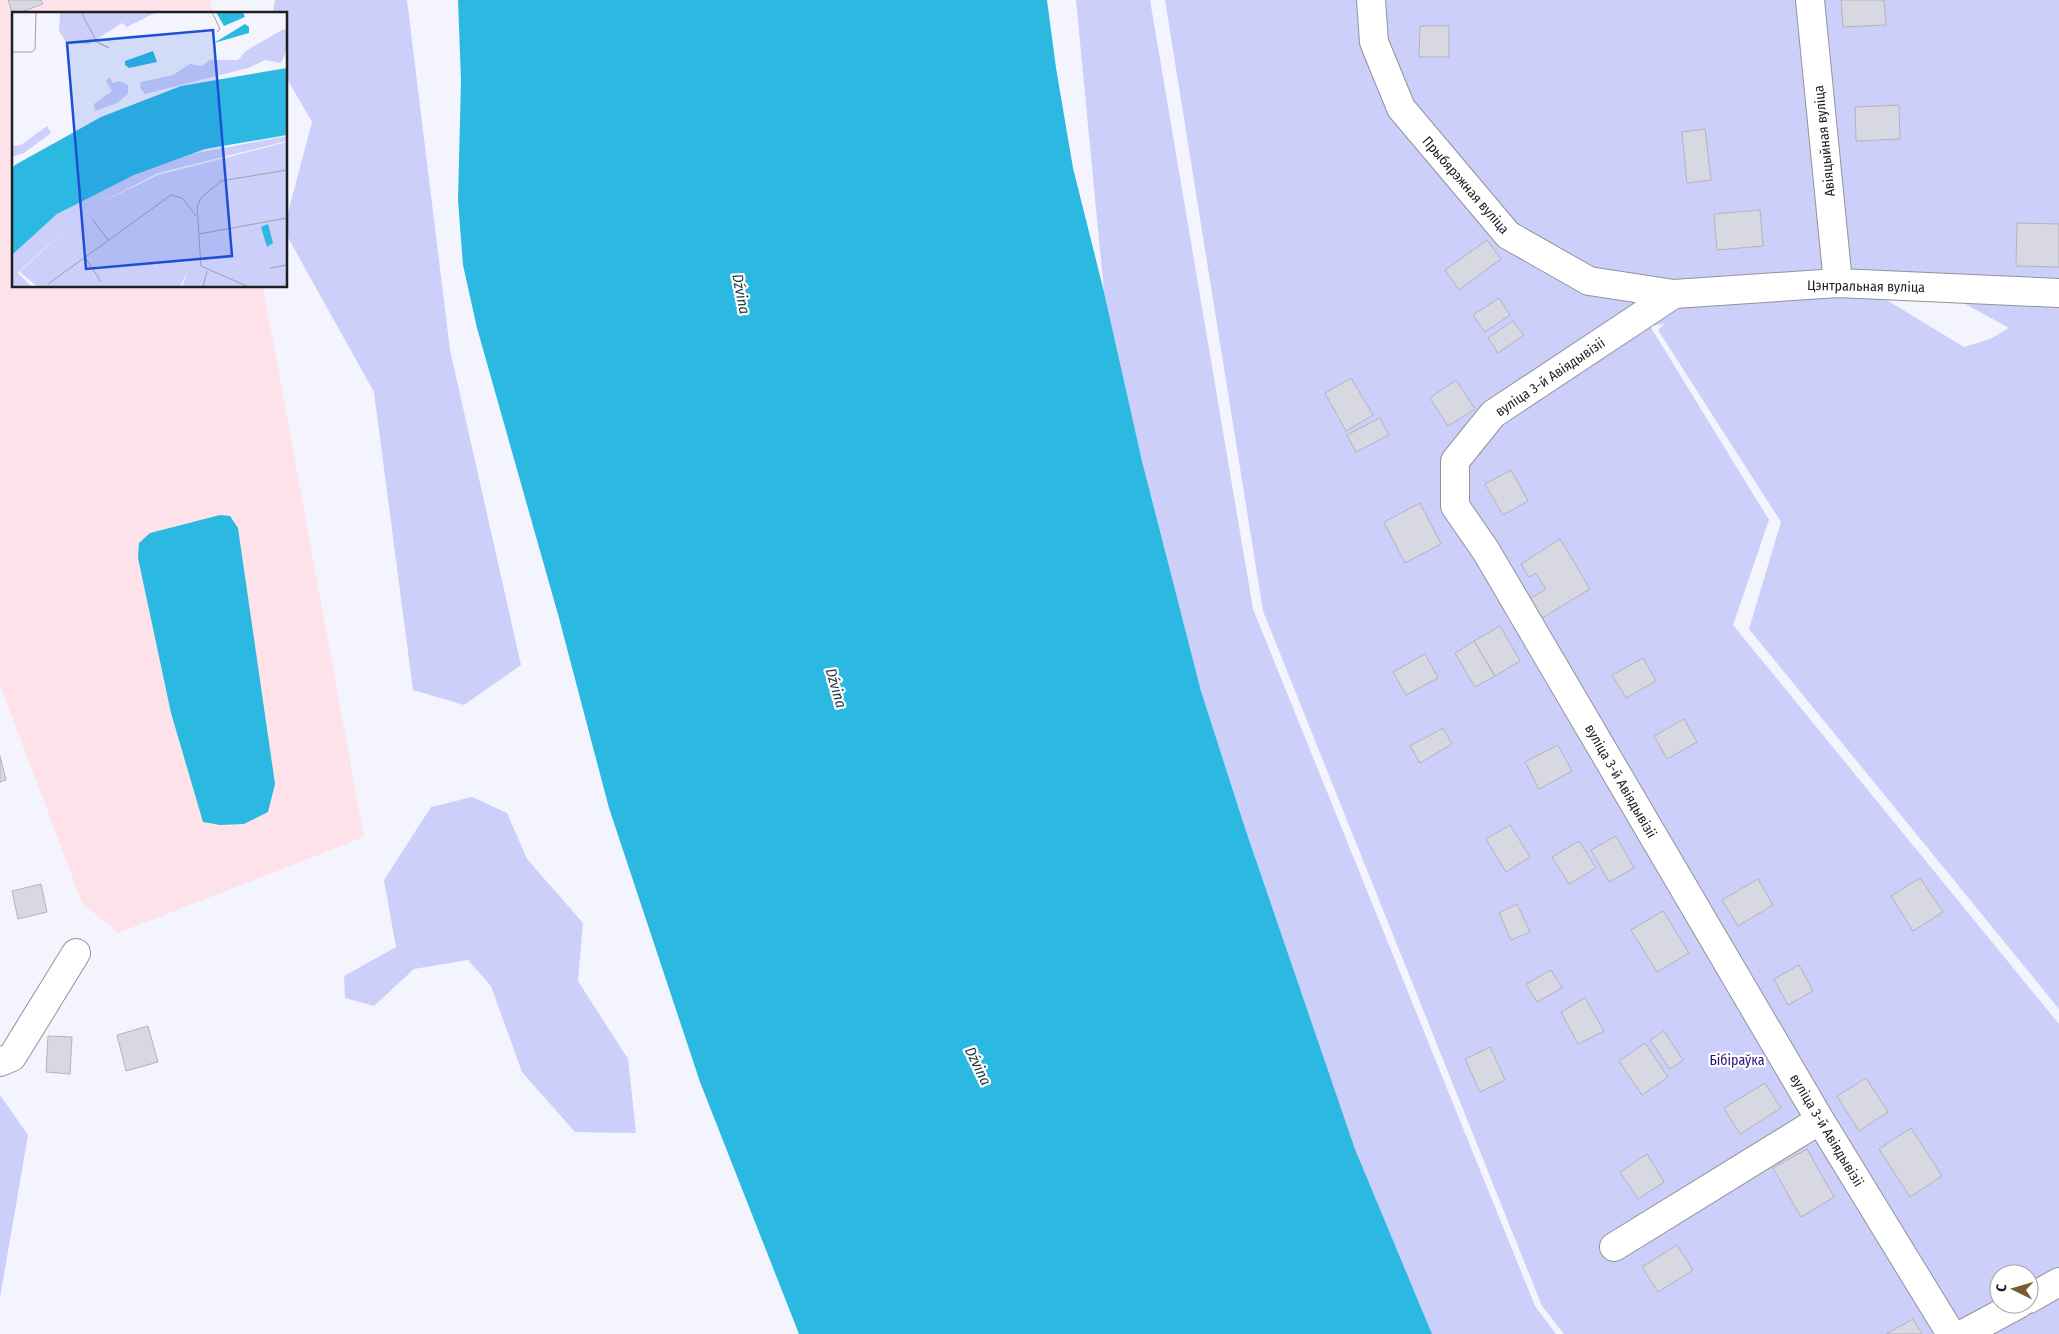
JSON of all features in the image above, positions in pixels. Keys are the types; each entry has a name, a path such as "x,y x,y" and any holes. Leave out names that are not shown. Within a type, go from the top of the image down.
{"lane":[{"name":"Прыбярэжная вуліца","path":"1371,0 1374,42 1401,108 1508,235 1589,281 1674,294"},
{"name":"Авіяцыйная вуліца","path":"1810,0 1838,283"},
{"name":"Цэнтральная вуліца","path":"1674,294 1838,283 2059,293"},
{"name":"вуліца 3-й Авіядывізіі","path":"1674,294 1493,414 1456,461 1455,506 1486,551 1820,1120 1951,1334"},
{"path":"0,1062 12,1057 76,953"},
{"path":"1614,1247 1820,1120"},
{"path":"2039,1293 2059,1282"},
{"path":"1963,1334 2000,1314"}],"shaded area":[{"path":"0,0 210,0 213,12 12,12 12,288 263,288 364,837 118,933 82,903 0,685"}],"green space":[{"path":"275,0 407,0 450,350 521,665 464,705 413,690 374,392 288,238 288,212 312,122 288,80 288,12 273,12"},
{"path":"1076,0 1150,0 1253,609 1535,1306 1556,1334 1432,1334 1355,1149 1246,831 1201,691 1142,461 1104,292"},
{"name":"Бібіраўка","path":"1165,0 2059,0 2059,1009 1749,629 1781,522 1658,330 1664,324 1650,326 1769,520 1733,625 2059,1024 2059,1334 1564,1334 1542,1306 1263,611","holes":["1942,291 2009,328 1990,339 1964,347 1885,299"]},
{"path":"472,797 507,813 527,859 583,923 578,981 628,1059 636,1133 575,1132 522,1072 491,986 468,960 414,969 374,1006 345,998 344,976 396,947 384,880 431,807"},
{"path":"0,1095 28,1135 0,1298"}],"water":[{"name":"Dźvina","path":"458,0 1047,0 1056,68 1073,168 1104,292 1142,461 1201,691 1246,831 1355,1149 1432,1334 799,1334 700,1082 609,808 559,618 477,328 463,265 458,200 461,80"},
{"path":"220,515 230,516 238,528 275,784 268,812 244,824 220,825 203,822 171,713 138,558 139,543 150,533"}],"building":[{"path":"8,0 41,0 43,4 21,12 12,12"},
{"path":"1841,0 1884,0 1886,25 1843,27"},
{"path":"1420,26 1449,26 1449,57 1419,57"},
{"path":"1899,105 1900,139 1856,141 1855,107"},
{"path":"1705,129 1711,180 1687,183 1682,132"},
{"path":"1760,210 1763,246 1717,250 1714,214"},
{"path":"2017,223 2059,224 2059,267 2016,266"},
{"path":"1487,240 1501,259 1459,290 1445,270"},
{"path":"1499,298 1510,315 1485,332 1473,315"},
{"path":"1513,321 1524,335 1498,353 1488,338"},
{"path":"1351,378 1373,415 1346,431 1325,393"},
{"path":"1456,380 1475,409 1448,426 1430,398"},
{"path":"1380,418 1389,435 1356,452 1347,435"},
{"path":"1511,470 1528,501 1503,515 1485,484"},
{"path":"1420,503 1441,544 1405,563 1384,522"},
{"path":"1560,539 1590,589 1542,618 1530,599 1546,589 1536,573 1529,577 1521,564"},
{"path":"1500,626 1520,661 1495,676 1474,641"},
{"path":"1474,641 1495,676 1475,687 1455,653"},
{"path":"1425,654 1438,678 1406,695 1393,672"},
{"path":"1643,658 1656,681 1626,698 1612,675"},
{"path":"1684,719 1697,742 1667,759 1654,736"},
{"path":"1443,728 1452,744 1420,763 1410,746"},
{"path":"1558,745 1572,771 1539,789 1525,762"},
{"path":"0,756 6,780 0,782"},
{"path":"1510,825 1530,857 1506,872 1486,839"},
{"path":"1616,836 1634,868 1609,882 1591,850"},
{"path":"1579,841 1596,868 1569,884 1552,857"},
{"path":"1920,878 1943,912 1913,931 1891,896"},
{"path":"1758,879 1773,905 1738,926 1722,900"},
{"path":"41,884 47,912 18,919 12,891"},
{"path":"1517,904 1530,932 1511,940 1499,913"},
{"path":"1663,911 1689,953 1657,972 1631,930"},
{"path":"1799,965 1813,991 1788,1005 1774,979"},
{"path":"1551,970 1562,988 1537,1002 1526,984"},
{"path":"1585,998 1604,1031 1578,1044 1561,1012"},
{"path":"148,1026 158,1062 126,1071 117,1035"},
{"path":"1664,1031 1683,1060 1670,1069 1650,1040"},
{"path":"48,1036 72,1037 70,1074 46,1072"},
{"path":"1645,1043 1668,1077 1642,1095 1619,1061"},
{"path":"1490,1047 1505,1080 1480,1092 1465,1059"},
{"path":"1866,1078 1888,1112 1859,1131 1837,1096"},
{"path":"1765,1083 1781,1108 1740,1134 1724,1108"},
{"path":"1911,1128 1942,1176 1910,1197 1879,1149"},
{"path":"1807,1149 1834,1197 1801,1217 1773,1168"},
{"path":"1647,1154 1664,1182 1638,1199 1620,1172"},
{"path":"1677,1245 1693,1270 1658,1292 1642,1267"},
{"path":"1913,1319 1922,1334 1886,1334"}]}
